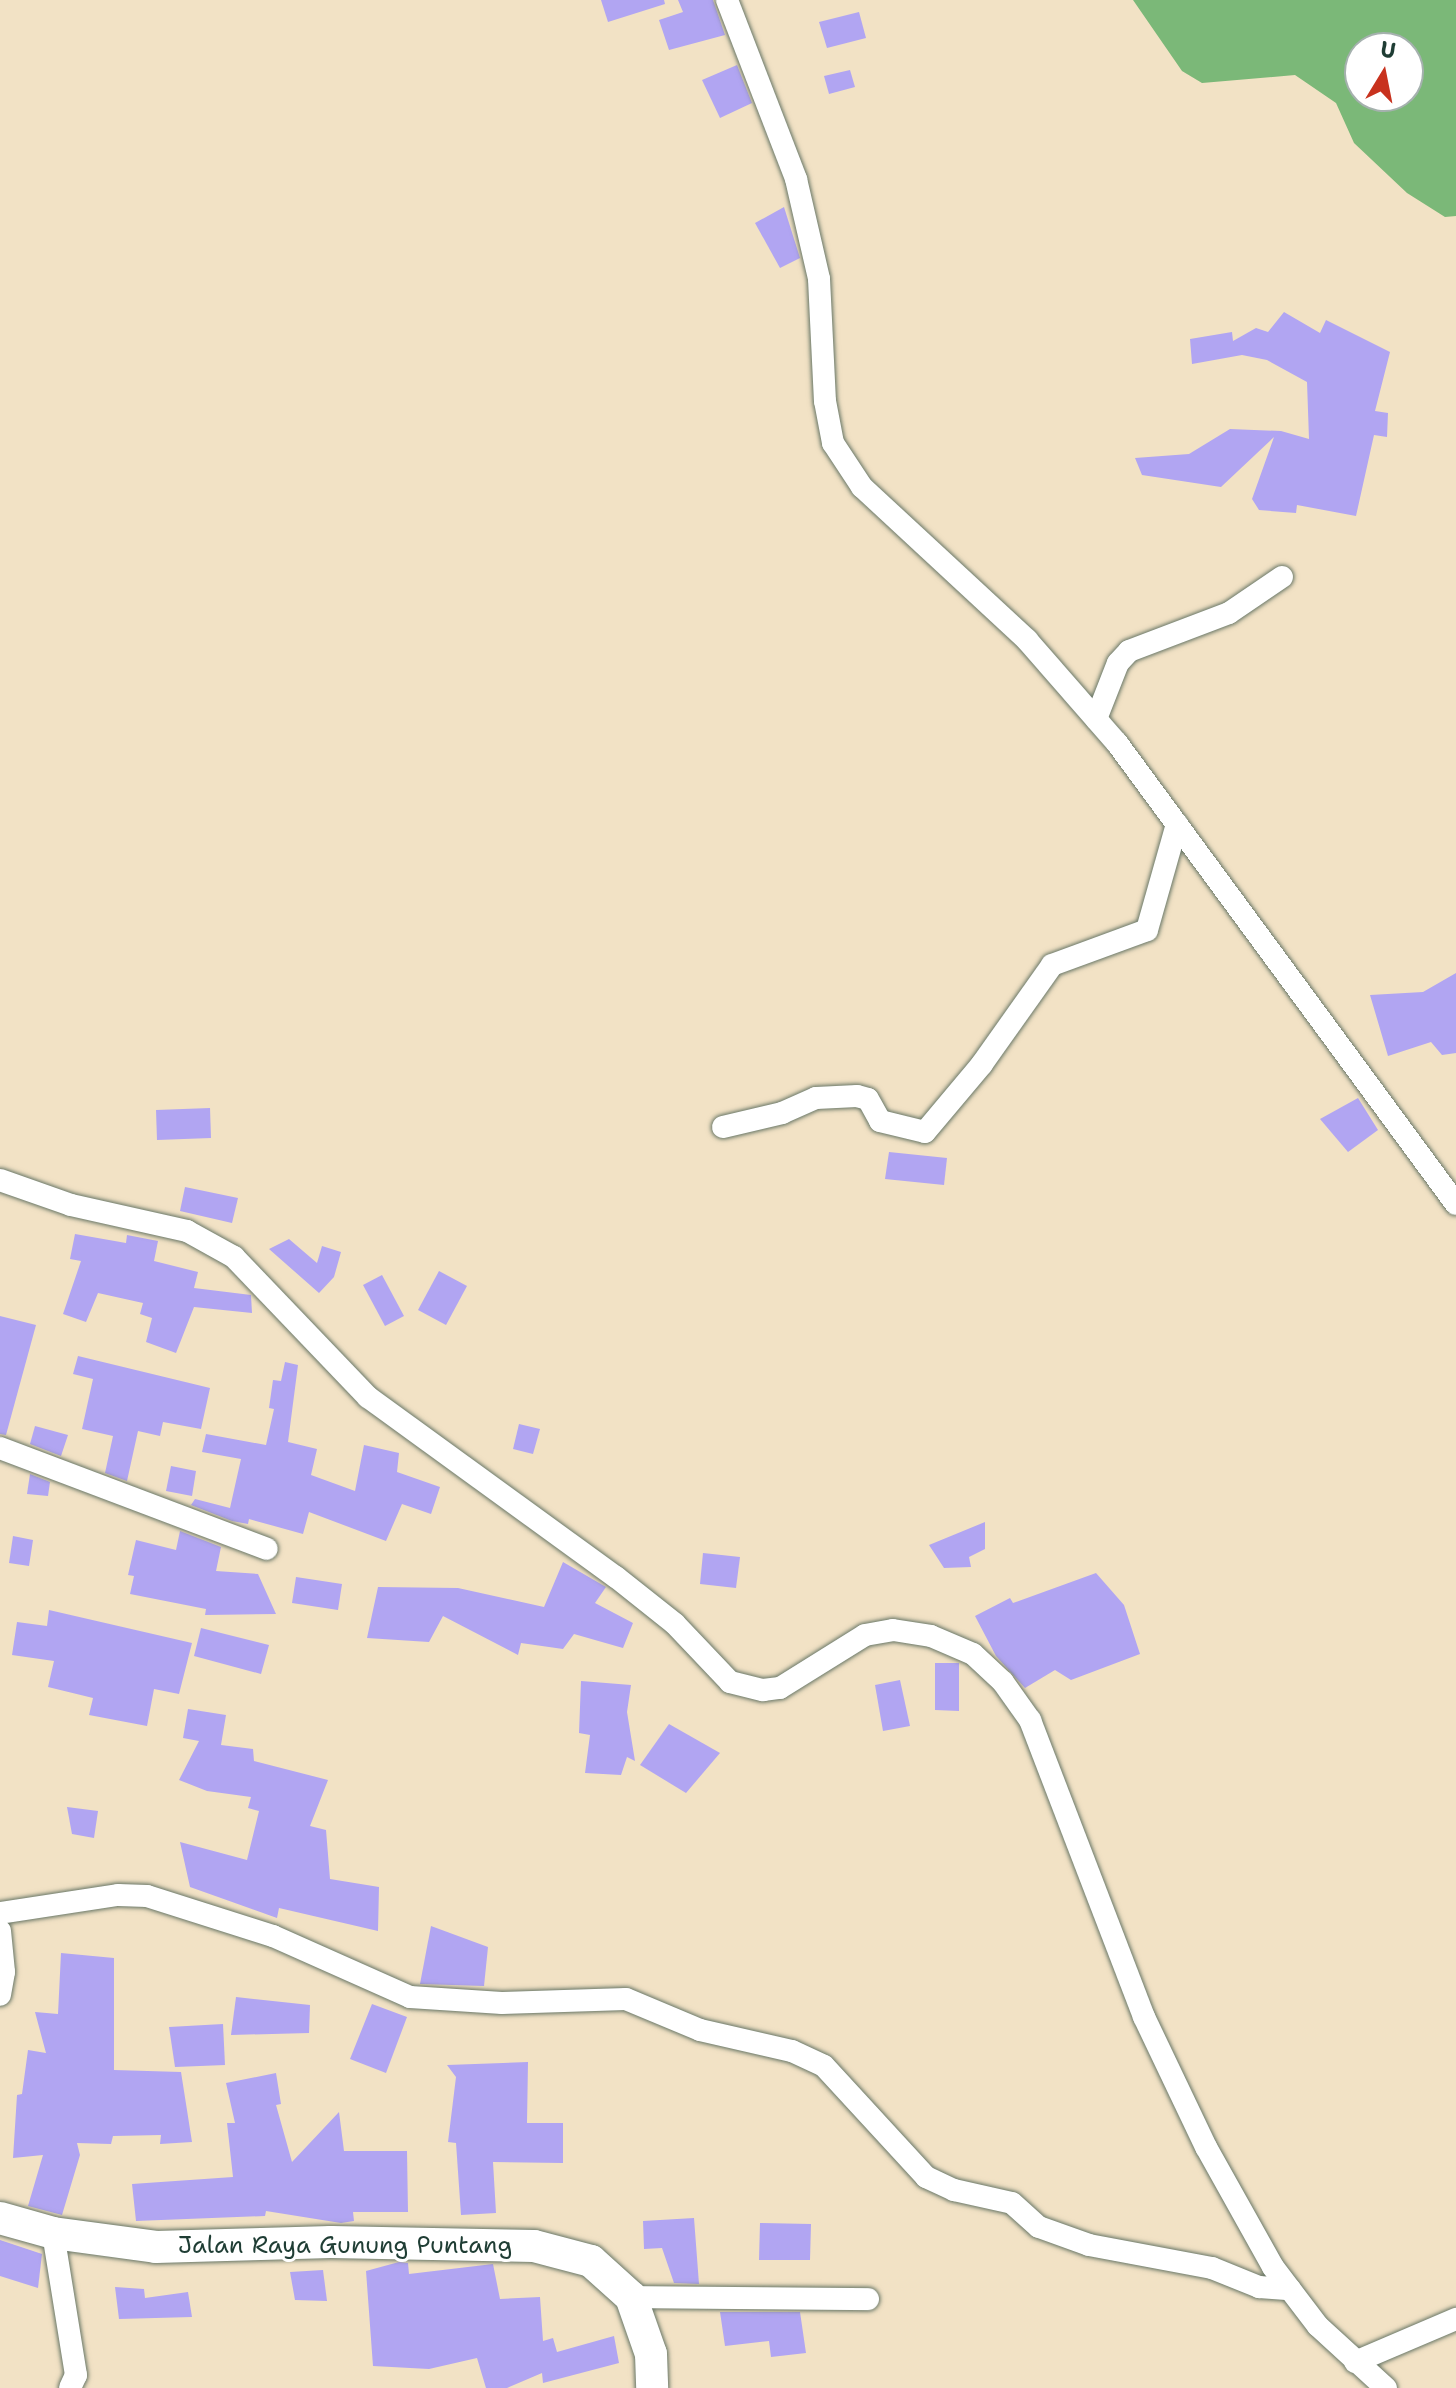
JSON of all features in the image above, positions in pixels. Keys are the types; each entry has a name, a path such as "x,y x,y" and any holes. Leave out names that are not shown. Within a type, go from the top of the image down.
{"street":[{"path":"727,0 796,179 819,279 825,401 833,443 862,487 1027,640 1096,719 1177,824 1456,1204"},
{"path":"1096,719 1118,663 1129,651 1229,613 1282,577"},
{"path":"723,1127 782,1113 816,1098 857,1096 868,1099 880,1121 925,1132 982,1064 1052,965 1147,930 1177,824"},
{"path":"0,1180 71,1205 187,1231 234,1257 368,1397 616,1577 675,1624 730,1682 763,1690 780,1688 865,1635 893,1630 931,1636 973,1654 1003,1682 1030,1720 1144,2017 1206,2147 1290,2289 1355,2362 1386,2388"},
{"path":"0,1448 267,1549"},
{"path":"0,1913 118,1895 147,1896 273,1936 410,1997 502,2003 626,1999 700,2030 792,2051 824,2066 926,2177 954,2190 1012,2203 1039,2227 1089,2245 1135,2249 1212,2268 1259,2287 1290,2289"},
{"path":"0,1931 4,1972 0,1995"},
{"name":"Jalan Raya Gunung Puntang","path":"0,2218 53,2233 156,2247 331,2242 534,2246 591,2261 631,2297 651,2354 652,2388"},
{"path":"53,2233 76,2375 70,2388"},
{"path":"631,2297 868,2299"},
{"path":"1355,2362 1456,2319"}],"green space":[{"path":"1133,0 1456,0 1456,216 1445,217 1407,193 1354,143 1336,103 1295,75 1202,83 1182,71"}],"building":[{"path":"601,0 664,0 665,4 608,22"},
{"path":"678,0 713,0 725,35 669,50 659,20 683,12"},
{"path":"859,12 866,38 827,48 819,22"},
{"path":"737,65 752,103 720,118 702,80"},
{"path":"850,70 855,87 829,94 824,76"},
{"path":"784,207 800,258 780,268 755,223"},
{"path":"1284,312 1320,333 1326,320 1390,352 1375,411 1388,413 1387,437 1374,435 1356,516 1297,505 1296,513 1259,510 1252,499 1274,437 1221,487 1142,475 1135,458 1189,454 1230,429 1281,431 1309,439 1307,382 1267,360 1242,355 1192,364 1190,339 1232,332 1233,341 1256,328 1268,332"},
{"path":"1456,973 1456,1053 1442,1055 1431,1042 1388,1056 1370,995 1423,992"},
{"path":"1358,1098 1378,1130 1348,1152 1320,1119"},
{"path":"210,1108 211,1138 157,1140 156,1110"},
{"path":"889,1152 947,1158 944,1185 885,1179"},
{"path":"185,1187 238,1198 232,1223 180,1211"},
{"path":"75,1234 126,1243 127,1235 158,1241 154,1261 198,1272 194,1288 251,1295 252,1313 194,1307 176,1353 146,1342 152,1318 140,1314 143,1303 98,1293 86,1322 63,1314 81,1261 70,1259"},
{"path":"289,1239 317,1263 322,1246 341,1252 334,1277 319,1293 269,1249"},
{"path":"439,1271 467,1286 446,1325 418,1310"},
{"path":"382,1275 404,1316 385,1326 363,1285"},
{"path":"0,1316 36,1325 6,1435 0,1434"},
{"path":"78,1356 210,1388 201,1429 163,1422 160,1436 138,1431 127,1481 105,1473 113,1436 82,1429 93,1379 73,1374"},
{"path":"285,1362 298,1365 288,1442 317,1449 311,1475 355,1491 364,1445 399,1453 397,1472 440,1487 431,1514 402,1504 386,1541 309,1512 303,1534 249,1519 248,1524 232,1521 191,1505 195,1499 230,1508 241,1459 202,1452 206,1434 266,1445 274,1409 269,1408 273,1380 281,1381"},
{"path":"519,1424 540,1429 533,1454 513,1449"},
{"path":"35,1426 68,1435 61,1456 30,1444"},
{"path":"171,1466 196,1471 192,1496 166,1491"},
{"path":"30,1474 50,1482 48,1496 27,1494"},
{"path":"985,1522 985,1549 969,1557 971,1567 944,1568 929,1545"},
{"path":"180,1531 221,1547 216,1571 258,1574 276,1614 205,1615 206,1609 130,1594 134,1576 128,1575 136,1540 176,1550"},
{"path":"13,1536 33,1540 29,1566 9,1563"},
{"path":"703,1553 740,1557 736,1588 700,1584"},
{"path":"563,1562 606,1587 595,1603 633,1623 623,1648 574,1634 563,1649 521,1643 518,1655 443,1616 429,1642 367,1638 378,1587 458,1588 544,1607"},
{"path":"1096,1573 1124,1605 1140,1654 1071,1680 1055,1670 1025,1688 996,1656 975,1616 1010,1598 1013,1603"},
{"path":"296,1577 342,1584 338,1610 292,1603"},
{"path":"49,1610 192,1643 179,1694 154,1689 147,1726 89,1715 93,1698 48,1687 54,1661 12,1655 17,1622 47,1626"},
{"path":"201,1628 269,1645 261,1674 194,1656"},
{"path":"935,1663 959,1663 959,1711 935,1710"},
{"path":"900,1680 910,1726 883,1731 875,1685"},
{"path":"581,1681 631,1685 627,1712 635,1761 627,1757 621,1775 585,1773 590,1735 579,1733"},
{"path":"188,1709 226,1715 221,1745 253,1749 254,1761 328,1780 310,1826 326,1830 330,1879 379,1887 378,1931 279,1908 277,1918 190,1887 180,1842 247,1860 259,1811 248,1808 251,1797 207,1791 179,1780 199,1741 183,1738"},
{"path":"669,1724 720,1753 686,1793 640,1765"},
{"path":"67,1807 98,1811 94,1838 72,1834"},
{"path":"431,1926 488,1947 484,1986 420,1984"},
{"path":"61,1953 114,1958 114,2070 181,2072 192,2142 160,2144 161,2135 113,2136 111,2144 77,2143 80,2155 62,2215 28,2206 43,2155 13,2158 17,2095 22,2094 28,2050 46,2053 35,2012 58,2014"},
{"path":"236,1997 310,2005 309,2033 231,2035"},
{"path":"372,2004 407,2017 386,2073 350,2059"},
{"path":"223,2024 225,2065 175,2067 169,2027"},
{"path":"528,2062 527,2123 563,2123 563,2163 493,2162 496,2213 461,2215 456,2143 448,2142 456,2077 447,2065"},
{"path":"276,2073 281,2104 276,2105 292,2162 339,2112 344,2151 407,2151 408,2212 353,2212 354,2221 341,2223 266,2211 265,2216 136,2221 132,2184 233,2177 227,2123 235,2123 226,2083"},
{"path":"694,2218 699,2284 674,2283 662,2248 644,2249 643,2221"},
{"path":"760,2223 811,2224 810,2260 759,2260"},
{"path":"0,2240 42,2254 38,2288 0,2276"},
{"path":"399,2262 408,2263 409,2274 493,2264 500,2299 540,2297 543,2341 553,2338 557,2352 614,2336 619,2363 543,2383 542,2373 507,2388 486,2388 477,2358 429,2369 373,2366 366,2271"},
{"path":"323,2270 327,2301 295,2300 290,2272"},
{"path":"115,2287 144,2289 145,2298 188,2292 192,2317 119,2319"},
{"path":"720,2312 800,2312 806,2353 771,2357 769,2341 725,2346"}]}
